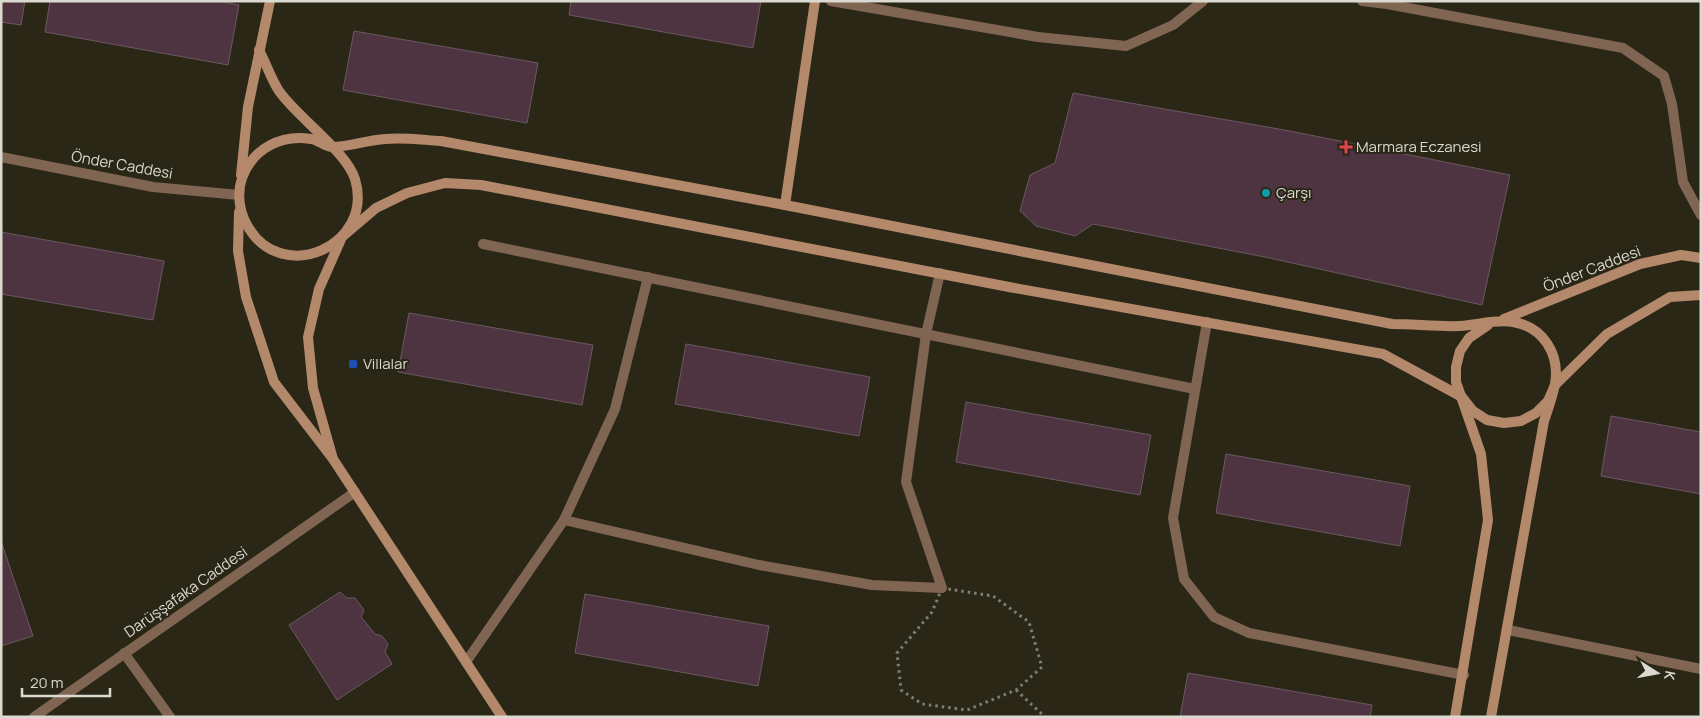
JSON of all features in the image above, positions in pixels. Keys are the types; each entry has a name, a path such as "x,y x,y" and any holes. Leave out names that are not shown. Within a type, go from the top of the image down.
{"street":[{"path":"270,1 248,107 239,195 238,251 246,297 274,382 355,492 502,717"},
{"path":"785,205 815,1"},
{"path":"831,1 1038,37 1126,46 1173,25 1204,1"},
{"path":"1362,1 1406,7 1623,48 1664,76 1672,104 1683,182 1701,215"},
{"path":"259,50 280,91 345,161 355,179 356,193 353,220 342,237 319,289 308,337 313,388 333,460"},
{"path":"1491,717 1544,421 1555,385 1556,368 1552,352 1543,337 1529,327 1513,322 1458,326 1392,324 785,205 441,141 386,139 331,147 314,140 296,137 279,140 263,149 250,162 242,178 239,195 242,216 252,234 267,248 286,255 306,256 326,250 376,208 407,193 445,182 500,189 940,273 1383,354 1462,397 1473,411 1487,420 1504,423 1521,421 1536,413 1548,401 1555,385 1607,334 1670,298 1701,295"},
{"name":"Önder Caddesi","path":"1,157 153,187 239,195"},
{"path":"483,244 1195,389"},
{"name":"Önder Caddesi","path":"1496,322 1640,264 1681,255 1701,258"},
{"path":"564,520 760,565 872,584 942,588 906,482 926,334 940,273"},
{"path":"466,662 564,520 615,409 648,277"},
{"path":"1207,322 1173,518 1184,579 1214,617 1249,633 1464,675"},
{"path":"1456,717 1488,520 1481,454 1456,382 1456,367 1460,351 1469,338 1481,328 1496,322"},
{"name":"Darüşşafaka Caddesi","path":"34,717 355,492"},
{"path":"1508,630 1701,669"},
{"path":"124,654 170,717"}],"path":[{"path":"942,588 993,596 1029,622 1042,667 1016,690 967,710 922,704 901,690 897,653 932,612 942,588"},
{"path":"1016,690 1045,717"}],"building":[{"path":"1,1 25,1 21,25 1,22"},
{"path":"50,1 218,1 239,5 228,65 45,32"},
{"path":"571,1 761,1 753,48 569,15"},
{"path":"354,31 538,63 527,123 343,90"},
{"name":"Çarşı","path":"1073,93 1290,131 1510,175 1482,305 1265,257 1093,224 1075,236 1036,226 1020,211 1030,175 1055,163"},
{"path":"1,232 164,261 153,320 1,294"},
{"path":"409,313 593,345 582,405 398,372"},
{"path":"686,344 870,377 859,436 675,404"},
{"path":"966,402 1151,435 1140,495 956,462"},
{"path":"1611,416 1701,432 1701,494 1601,476"},
{"path":"1226,454 1410,486 1400,546 1216,513"},
{"path":"1,541 33,636 1,646"},
{"path":"340,592 347,598 355,598 364,610 361,617 375,634 382,636 388,644 385,652 392,664 337,700 289,625"},
{"path":"585,594 769,626 758,686 575,653"},
{"path":"1188,673 1372,705 1370,717 1180,717"}],"place":[{"name":"Marmara Eczanesi","path":"1346,147"},
{"name":"Çarşı","path":"1266,193"},
{"name":"Villalar","path":"353,364"}]}
